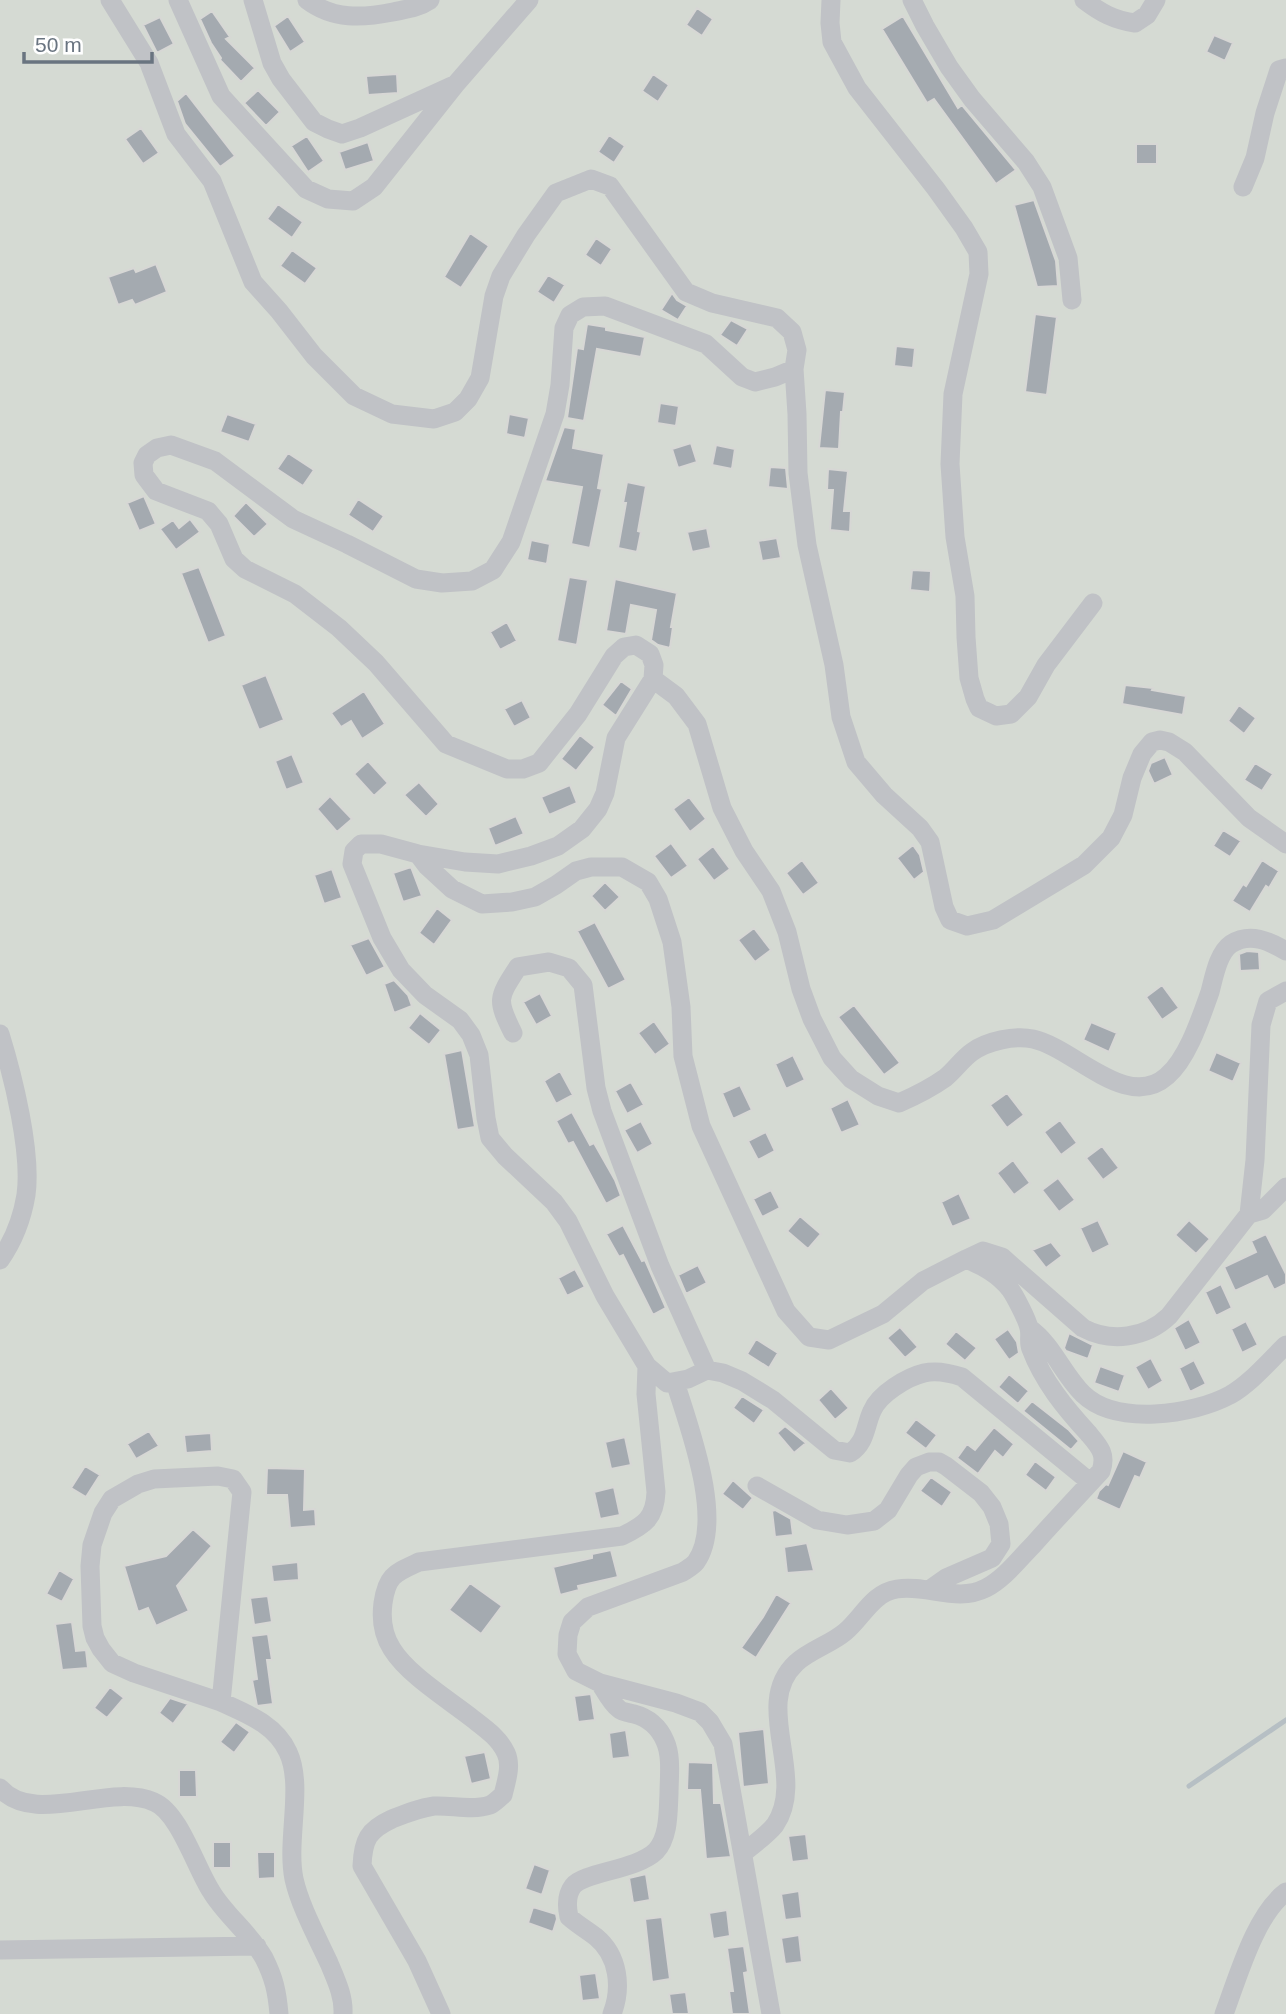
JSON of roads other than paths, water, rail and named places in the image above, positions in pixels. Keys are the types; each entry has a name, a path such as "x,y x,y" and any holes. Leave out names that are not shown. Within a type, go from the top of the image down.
{"street":[{"path":"110,0 149,63 176,134 212,181 253,282 314,356 354,396 392,414 434,419 455,412 468,400 480,378 494,296 501,276 556,193 591,179 610,186 686,292 712,303 777,318 792,332 797,350 794,369 798,473 807,545 834,665 841,717 856,762 884,795 920,828 930,842 944,907 950,920 967,926 993,920 1084,865 1111,838 1123,815 1132,778 1142,754 1152,742 1160,740 1169,741 1185,751 1249,818 1286,844"},
{"path":"178,0 221,96 306,189 328,199 353,201 374,187 454,85 529,0"},
{"path":"253,0 272,64 314,122 328,130 342,134 360,128 454,85"},
{"path":"307,0 314,6 338,15 359,18 420,6 430,0"},
{"path":"831,0 832,42 857,88 936,189 978,252 979,274 953,394 950,464 955,537 965,596 969,678 979,708 996,716 1011,714 1028,697 1046,665 1093,603"},
{"path":"912,0 949,67 972,99 1026,162 1042,187 1068,258 1072,300"},
{"path":"1084,0 1098,11 1117,20 1135,23 1147,15 1156,0"},
{"path":"1242,187 1255,158 1265,113 1279,70 1286,68"},
{"path":"794,369 755,382 742,377 706,344 605,306 583,307 570,315 564,328 555,414 511,542 493,570 472,581 442,583 416,579 293,519 215,461 171,446 157,448 147,455 143,463 144,475 156,491 208,511 219,524 234,559 295,594 339,628 376,663 446,744 508,768 523,769 539,763 578,714 614,656 624,648 636,645 650,654 654,665 653,680 616,738 605,793 598,809 582,829 558,846 498,864 465,862 418,854 381,844 362,844 354,851 352,864 372,916 401,971 425,995 460,1020 471,1035 479,1055 490,1138 505,1156 554,1202 568,1221 605,1296 647,1366 667,1383 688,1379 707,1370 723,1373 773,1400 826,1445 841,1453 850,1453 856,1449 866,1432 871,1412 877,1402 893,1387 922,1373 951,1373 962,1377 1090,1482"},
{"path":"653,680 676,696 697,724 722,808 744,851 771,891 787,932 801,989 812,1019 832,1058 851,1079 878,1096 899,1103 945,1078 972,1052 985,1045 1006,1039 1031,1038 1055,1046 1127,1087 1152,1087 1167,1076 1180,1061 1202,1015 1221,956 1230,944 1254,938 1269,941 1286,951"},
{"path":"418,854 452,889 482,904 535,897 576,871 591,867 622,867 648,882 659,899 672,942 681,1007 683,1056 701,1126 786,1311 809,1336 829,1340 883,1314 923,1281 983,1251 1002,1257 1083,1328 1097,1335 1115,1337 1141,1334 1159,1325 1249,1214 1255,1160 1261,1025 1268,1001 1286,991"},
{"path":"513,1032 501,1009 502,992 518,967 549,962 569,968 583,985 596,1088 602,1111 660,1266 707,1370"},
{"path":"0,1034 21,1118 26,1192 21,1219 11,1244 0,1260"},
{"path":"1249,1214 1263,1210 1286,1187"},
{"path":"744,1853 774,1825 780,1811 786,1777 778,1697 782,1680 796,1662 845,1632 878,1596 897,1589 929,1590 951,1595 986,1588 1009,1570 1101,1471 1104,1454 1042,1374 1029,1345 1029,1328 1011,1290 989,1269 966,1259"},
{"path":"1029,1328 1042,1337 1083,1394 1102,1407 1131,1414 1165,1415 1228,1396 1286,1345"},
{"path":"441,2014 417,1961 362,1866 363,1850 369,1834 379,1825 415,1809 490,1805 503,1795 509,1772 507,1755 496,1738 409,1669 392,1649 384,1629 382,1610 385,1587 396,1572 419,1562 622,1536 638,1528 649,1518 655,1507 656,1492 646,1394 647,1366"},
{"path":"675,1382 704,1483 707,1505 704,1545 695,1564 683,1572 589,1607 572,1622 567,1654 576,1671 600,1684 677,1703 700,1712 710,1722 723,1744 771,2014"},
{"path":"757,1486 817,1520 847,1525 874,1521 888,1510 916,1467 929,1462 939,1462 946,1466 981,1493 992,1507 999,1524 1001,1544 992,1558 946,1578 929,1590"},
{"path":"222,1702 242,1492 233,1479 218,1476 154,1479 138,1484 113,1499 103,1513 92,1545 90,1566 92,1626 95,1638 112,1663 222,1702 263,1722 277,1734 289,1754 294,1781 291,1854 295,1880 338,1984 344,2004 343,2014"},
{"path":"600,1684 620,1710 647,1718 658,1729 666,1742 669,1758 665,1833 658,1849 645,1859 580,1881 572,1887 567,1905 569,1917 598,1939 612,1957 617,1973 617,1992 611,2014"},
{"path":"0,1788 8,1797 32,1803 56,1804 121,1795 156,1802 173,1818 211,1892 257,1946 275,1982 279,2014"},
{"path":"1224,2014 1261,1920 1275,1900 1286,1892"},
{"path":"0,1950 257,1946"}],"waterway":[{"path":"1189,1786 1286,1720"}]}
